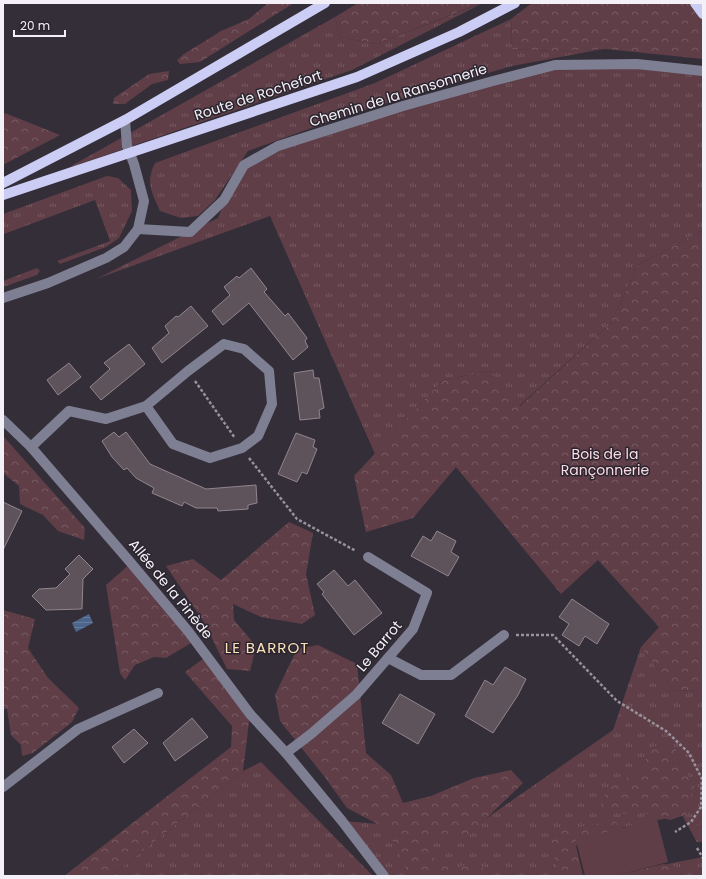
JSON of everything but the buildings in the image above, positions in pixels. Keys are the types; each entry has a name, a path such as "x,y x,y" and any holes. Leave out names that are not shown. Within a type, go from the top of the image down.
{"main road":[{"path":"3,184 126,120 325,3"},
{"name":"Route de Rochefort","path":"3,195 357,77 459,32 515,3"},
{"path":"695,3 703,14"}],"street":[{"name":"Chemin de la Ransonnerie","path":"138,229 190,232 224,200 244,165 278,146 403,106 555,65 637,64 703,71"},
{"path":"3,298 48,283 106,258 124,247 138,229 144,201 134,164 128,153 126,120"},
{"path":"31,447 68,411 106,419 146,406 188,371 224,344 244,350 269,371 272,404 258,436 242,448 210,458 173,444 146,406"},
{"name":"Allée de la Pinède","path":"3,420 31,447 183,625 250,714 286,753 342,821 384,876"},
{"name":"Le Barrot","path":"286,753 311,734 356,695 413,629 427,593 368,557"},
{"path":"388,658 421,675 451,676 504,635"},
{"path":"3,787 78,729 158,693"}],"path":[{"path":"188,371 242,448 297,519 368,557"},
{"path":"504,635 553,635 617,702 666,732 689,753 702,779 701,807 691,822 675,832"},
{"path":"697,848 703,858"}],"green space":[{"path":"268,3 294,3 200,62 180,64 177,60 221,31 249,19"},
{"path":"358,3 482,3 376,44 340,37 335,17"},
{"path":"483,3 352,70 68,168 335,17 340,37 376,44"},
{"path":"532,3 695,3 703,14 703,59 606,49 554,51 512,49 511,19"},
{"path":"511,19 512,49 554,51 603,49 512,66 347,115 248,151 215,200 198,216 181,218 160,211 152,193 150,182 150,176 155,163 375,83"},
{"path":"555,65 703,71 703,230 638,265 610,324 519,406 490,371 443,380 375,454 270,216 96,279 218,218 229,191 244,165 278,146"},
{"path":"169,71 168,80 152,84 125,104 113,104 114,98 149,74"},
{"path":"5,113 60,135 3,165 3,115"},
{"path":"107,176 118,178 131,190 132,211 119,238 106,247 60,264 57,261 110,241 95,200 4,234 3,214"},
{"name":"Bois de la Rançonnerie","path":"703,230 703,691 673,690 641,647 659,627 598,560 561,594 456,467 413,518 366,532 354,476 443,380 490,371 520,406 610,324 638,265"},
{"path":"37,268 40,271 37,275 3,287 3,281"},
{"path":"3,436 85,528 84,540 58,531 43,515 20,504 19,486 3,473"},
{"path":"289,522 313,533 306,574 315,615 302,624 261,617 233,604 234,620 256,646 250,671 227,669 204,622 166,566 193,559 221,580"},
{"path":"131,563 196,640 166,658 154,657 135,665 125,680 120,673 106,585"},
{"path":"3,610 35,619 28,648 48,678 79,708 72,722 33,753 22,756 21,745 11,735 7,709 3,709"},
{"path":"318,645 357,664 366,753 391,775 403,803 431,796 474,778 511,770 523,783 466,838 429,837 430,855 451,870 469,864 485,869 487,876 410,876 387,829 347,808 324,776 280,721 275,695 297,649"},
{"path":"641,647 673,690 703,691 703,842 697,842 682,815 573,838 583,876 388,876 342,821 468,831 613,730"},
{"path":"207,656 250,714 243,771 111,876 64,876 231,747 232,726 185,672"},
{"path":"653,746 675,748 694,787 685,815 670,820 641,812 620,814 604,807 606,792 610,787 635,773 646,760"},
{"path":"261,762 373,876 111,876 243,771"},
{"path":"657,819 668,862 615,876 585,876 576,840"},
{"path":"615,821 623,829 576,846 583,876 559,876 549,837 553,831"},
{"path":"703,822 703,842 697,842 690,829"},
{"path":"703,857 703,876 620,876 672,863"},
{"path":"663,864 676,866 678,876 614,876"}],"water":[{"path":"89,614 93,623 76,632 72,623"}],"district":[{"name":"LE BARROT","path":"267,647"}]}
